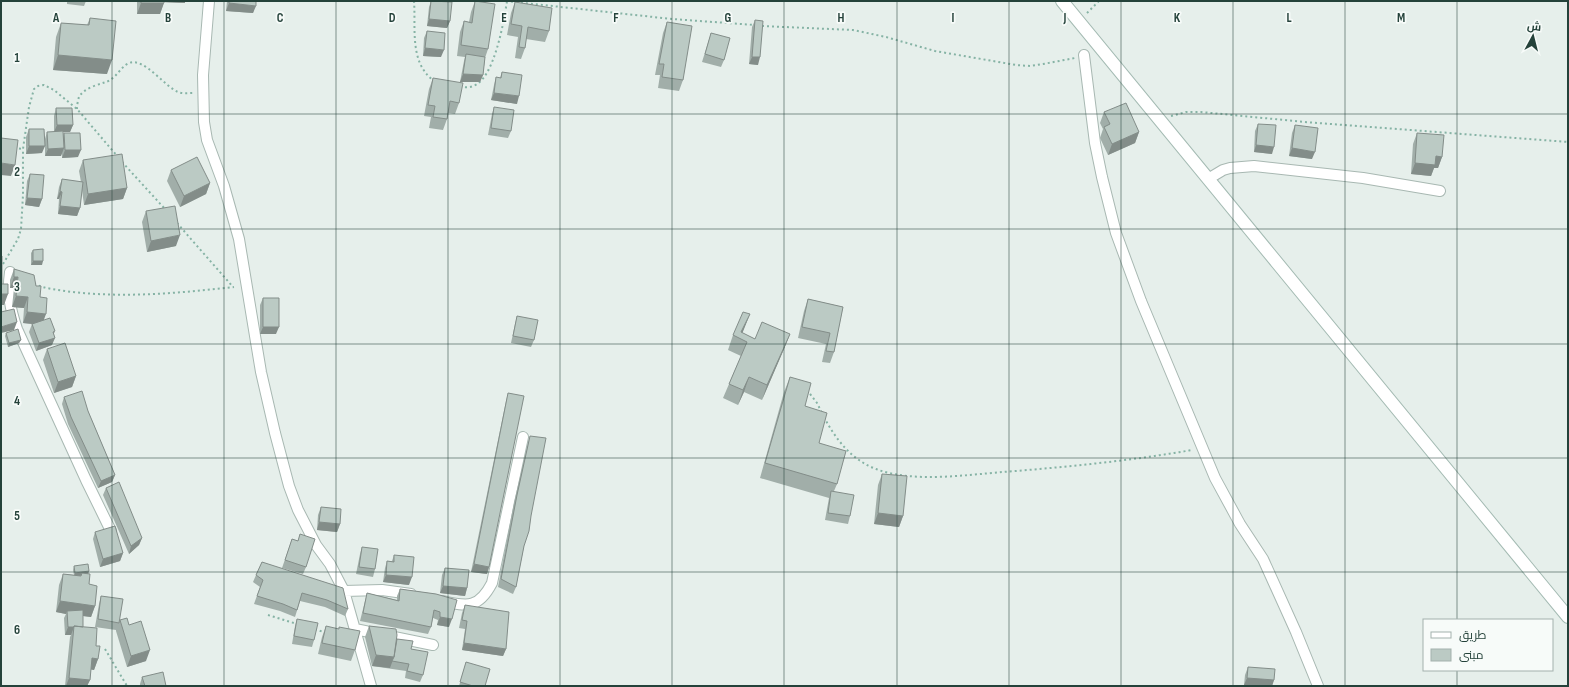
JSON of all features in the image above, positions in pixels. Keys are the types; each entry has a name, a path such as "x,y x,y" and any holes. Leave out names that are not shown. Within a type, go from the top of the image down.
{"main road":[{"path":"1062,1 1398,408 1568,617"}],"street":[{"path":"209,1 203,90 204,122 207,140 224,186 239,239 261,372 275,433 289,486 298,510 344,591 371,686"},
{"path":"1084,55 1095,143 1102,177 1116,232 1141,301 1215,478 1240,524 1262,559 1296,632 1318,686"},
{"path":"1208,179 1223,170 1230,168 1254,166 1363,178 1440,191"},
{"path":"10,272 8,293 17,329 111,531"},
{"path":"434,599 456,604 473,604 480,601 486,595 494,578 523,437"},
{"path":"344,591 382,590 422,596"},
{"path":"355,630 433,644"}],"path":[{"path":"414,1 416,47 419,62 425,72 435,82"},
{"path":"456,86 473,87 486,77 498,44 507,1 672,19 744,25 853,30 886,36 935,52 1030,66 1084,55"},
{"path":"1078,20 1098,2"},
{"path":"77,109 79,97 86,90 114,78 128,63 134,62 139,62 149,68 164,82 178,92 184,93 203,90"},
{"path":"1,266 18,239 21,229 23,149 29,107 34,89 38,86 48,87 77,109 167,212"},
{"path":"1160,121 1186,112 1201,112 1305,122 1568,142"},
{"path":"8,148 23,149"},
{"path":"172,217 233,287"},
{"path":"33,283 58,290 114,295 148,295 247,286"},
{"path":"805,389 817,403 834,432 849,453 861,462 891,474 908,476 949,476 1010,472 1105,463 1203,448"},
{"path":"268,615 297,624"},
{"path":"312,628 330,634"},
{"path":"105,649 126,686"}],"building":[{"path":"141,1 164,1 164,3 141,3"},
{"path":"229,1 256,1 256,6 229,3"},
{"path":"431,1 452,2 450,21 429,19"},
{"path":"475,1 495,4 488,49 461,45 464,21 472,23"},
{"path":"515,2 552,8 549,31 528,27 525,48 519,47 522,26 511,24"},
{"path":"90,18 116,21 112,60 58,55 61,23 89,25"},
{"path":"755,20 763,21 760,57 752,57"},
{"path":"667,22 692,26 683,80 662,77 664,64 659,64"},
{"path":"427,31 445,33 444,50 425,48"},
{"path":"711,33 730,38 724,60 705,54"},
{"path":"466,54 485,57 483,75 463,74"},
{"path":"502,72 522,75 519,96 494,93 496,77 501,78"},
{"path":"433,78 463,83 459,103 450,101 447,119 433,117 435,106 428,105"},
{"path":"1126,103 1139,132 1112,144 1104,127 1110,124 1104,112"},
{"path":"494,107 514,110 511,131 491,128"},
{"path":"56,108 72,108 73,125 57,125"},
{"path":"1258,124 1276,125 1274,147 1256,145"},
{"path":"1295,125 1318,128 1315,152 1292,148"},
{"path":"29,129 44,129 45,146 29,146"},
{"path":"63,131 64,148 48,149 47,132"},
{"path":"64,133 80,133 81,150 65,150"},
{"path":"1417,133 1444,135 1442,157 1436,156 1435,165 1415,163"},
{"path":"1,138 18,140 15,165 1,163"},
{"path":"122,154 127,188 88,194 83,160"},
{"path":"197,157 210,183 184,196 171,170"},
{"path":"30,174 44,175 42,199 27,198"},
{"path":"62,179 83,182 80,208 60,206"},
{"path":"175,206 180,235 151,241 146,211"},
{"path":"43,249 43,261 33,261 33,250"},
{"path":"1,256 2,284 8,284 8,294 1,294"},
{"path":"14,269 34,275 36,286 41,286 40,297 47,298 46,314 27,312 28,297 16,296 18,277 14,277"},
{"path":"263,298 279,298 279,327 263,327"},
{"path":"808,299 843,307 834,352 826,351 830,333 802,327"},
{"path":"14,309 17,322 1,327 1,312"},
{"path":"743,312 750,314 741,332 755,339 762,322 790,334 767,385 749,377 743,390 729,384 747,342 733,335"},
{"path":"517,316 538,320 534,340 513,336"},
{"path":"50,318 55,331 53,332 55,338 39,343 32,324"},
{"path":"18,329 21,340 9,343 6,333"},
{"path":"65,343 76,376 58,382 47,349"},
{"path":"790,377 811,383 805,406 827,413 819,443 846,451 837,484 765,463"},
{"path":"82,391 88,411 115,475 101,481 71,417 64,397"},
{"path":"508,393 524,396 489,567 474,564"},
{"path":"530,436 546,438 529,531 524,546 516,587 501,579"},
{"path":"882,474 907,476 903,516 878,513"},
{"path":"119,482 142,538 131,546 106,488"},
{"path":"831,491 854,495 850,516 828,513"},
{"path":"321,507 341,509 340,524 319,522"},
{"path":"115,526 123,553 103,559 95,532"},
{"path":"300,534 315,539 306,567 285,560 292,539 298,541"},
{"path":"362,547 378,549 375,569 359,567"},
{"path":"394,555 414,557 412,577 386,575 387,561 394,562"},
{"path":"262,562 343,588 348,609 327,600 302,593 297,610 257,596 263,580 256,575"},
{"path":"88,564 89,571 75,573 74,566"},
{"path":"445,568 469,570 467,588 443,586"},
{"path":"82,573 90,574 89,584 97,586 95,606 60,601 63,574 81,576"},
{"path":"400,589 436,594 457,600 452,619 440,617 440,612 434,610 431,627 363,613 367,593 399,601"},
{"path":"101,596 123,599 119,623 98,619"},
{"path":"465,605 509,612 506,649 464,643 467,621 462,620"},
{"path":"83,610 83,627 68,627 67,611"},
{"path":"127,618 129,625 141,621 150,650 131,656 120,620"},
{"path":"297,619 318,623 314,640 294,636"},
{"path":"74,626 97,628 96,646 100,646 98,659 92,658 90,680 69,678"},
{"path":"326,626 360,631 355,650 322,643"},
{"path":"369,626 396,629 397,635 394,657 376,655"},
{"path":"397,639 413,641 411,649 428,652 423,675 407,671 409,664 392,661"},
{"path":"466,662 490,669 485,686 473,686 460,682"},
{"path":"1248,667 1275,669 1274,680 1247,678"},
{"path":"163,672 166,686 145,686 142,677"}]}
